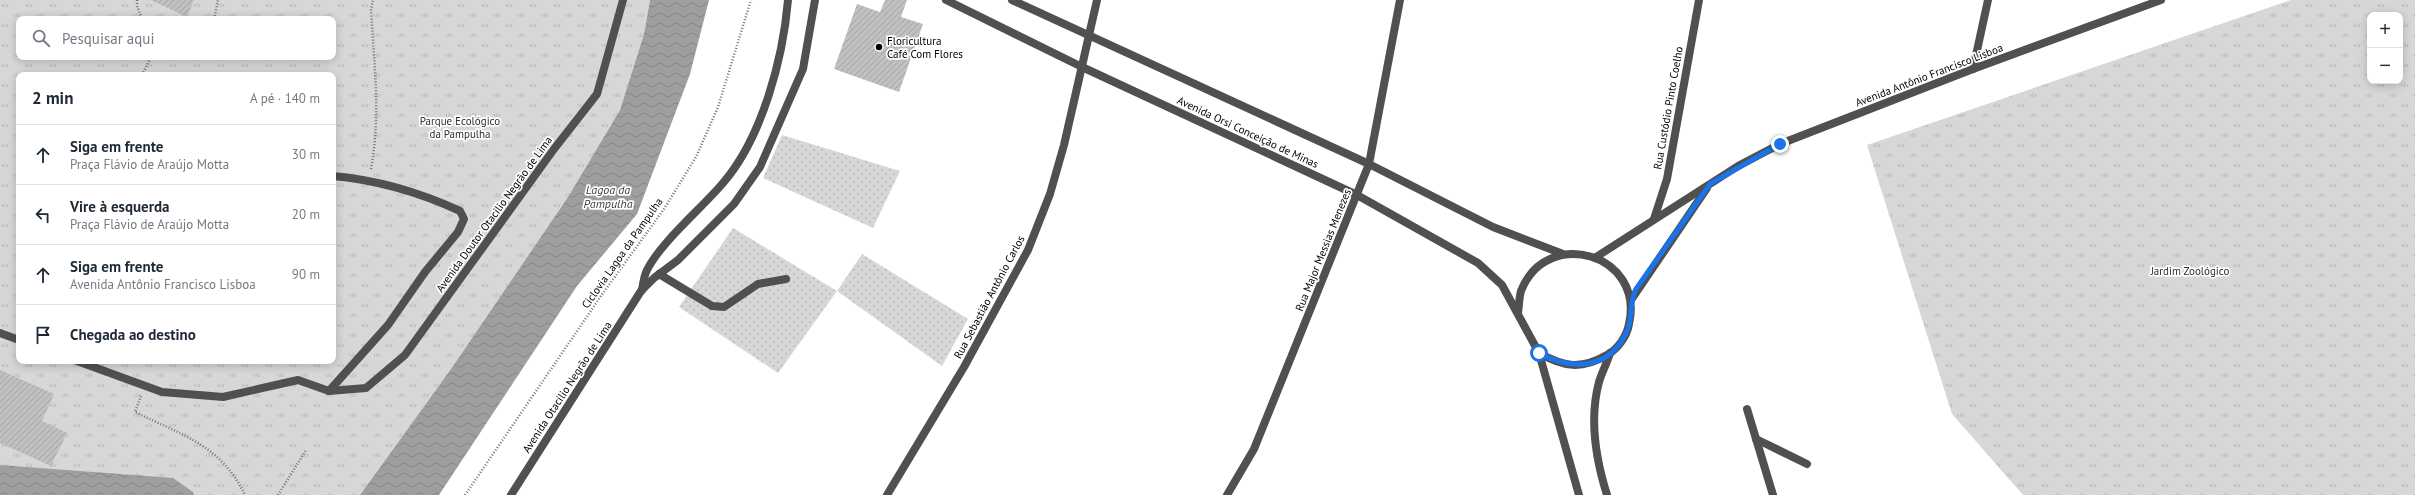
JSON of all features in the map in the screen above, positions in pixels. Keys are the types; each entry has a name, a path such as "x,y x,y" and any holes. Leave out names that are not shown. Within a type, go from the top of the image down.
{"street":[{"name":"Avenida Doutor Otacilio Negrão de Lima","path":"85,364 162,392 223,397 298,380 329,391 366,388 405,355 554,149 597,94 623,0"},
{"name":"Avenida Otacílio Negrão de Lima","path":"641,291 647,270 657,255 724,182 749,144 765,104 785,32 788,0"},
{"name":"Avenida Otacílio Negrão de Lima","path":"511,495 641,291 659,274 678,260 734,204 760,166 803,69 815,0"},
{"name":"Avenida Orsi Conceição de Minas","path":"946,0 1082,67 1357,195 1478,263 1502,285 1518,313"},
{"name":"Avenida Orsi Conceição de Minas","path":"1012,0 1369,164 1493,227 1563,254"},
{"name":"Rua Sebastião Antônio Carlos","path":"886,495 964,367 1028,250 1050,194 1060,159 1090,37 1096,0"},
{"name":"Rua Major Messias Menezes","path":"1227,495 1254,449 1369,164 1400,0"},
{"name":"Rua Custódio Pinto Coelho","path":"1654,219 1667,179 1699,0"},
{"path":"1972,70 1988,0"},
{"name":"Avenida Antônio Francisco Lisboa","path":"1596,257 1710,184 1780,144 1972,70 2161,0"},
{"name":"Avenida Doutor Otacilio Negrão de Lima","path":"329,391 388,325 425,272 458,232 464,219 460,211 441,202 369,179 336,176"},
{"name":"Avenida Antônio Francisco Lisboa","path":"1631,300 1636,289 1710,184"},
{"path":"1539,353 1556,362 1574,366 1594,363 1610,353 1621,343 1628,330 1631,315 1631,300 1627,286 1619,274 1609,264 1596,257 1563,254 1545,261 1530,275 1521,292 1518,313 1539,353 1579,495"},
{"path":"659,274 712,306 724,307 758,284 786,279"},
{"path":"0,333 16,339"},
{"path":"1607,495 1597,461 1595,412 1599,383 1610,353"},
{"path":"1747,409 1773,495"},
{"path":"1756,439 1808,464"}],"path":[{"path":"138,0 137,6 141,16"},
{"path":"215,16 218,0"},
{"path":"369,179 377,137 377,98 371,9 373,0"},
{"name":"Ciclovia Lagoa da Pampulha","path":"465,495 601,296 664,209 696,157 718,107 750,0"},
{"path":"144,72 150,60"},
{"path":"145,386 135,412 205,446 229,467 245,495"},
{"path":"278,495 306,450"}],"green space":[{"name":"Parque Ecológico da Pampulha","path":"0,0 650,0 644,34 620,110 568,197 451,369 360,495 0,495"},
{"name":"Jardim Zoológico","path":"2291,0 2415,0 2415,495 2023,495 1952,414 1867,145"},
{"path":"782,135 900,171 873,228 763,178"},
{"path":"733,228 837,291 778,373 679,307"},
{"path":"862,254 968,319 942,366 837,291"}],"water":[{"name":"Lagoa da Pampulha","path":"650,0 709,0 690,74 637,214 577,286 439,495 360,495 451,369 568,197 620,110 644,34"},
{"path":"0,465 173,478 193,492 194,495 0,495"}],"building":[{"path":"151,0 194,0 187,16"},
{"name":"Floricultura Café Com Flores","path":"885,0 907,0 901,17 923,24 899,92 834,69 857,4 880,12"},
{"path":"0,370 54,394 42,421 67,433 51,466 0,443"}],"place":[{"name":"Floricultura Café Com Flores","path":"879,47"}],"route":[{"path":"1539,353 1556,362 1574,366 1594,363 1610,353 1621,343 1628,330 1631,315 1631,300 1636,289 1710,184 1738,166 1780,144"}]}
